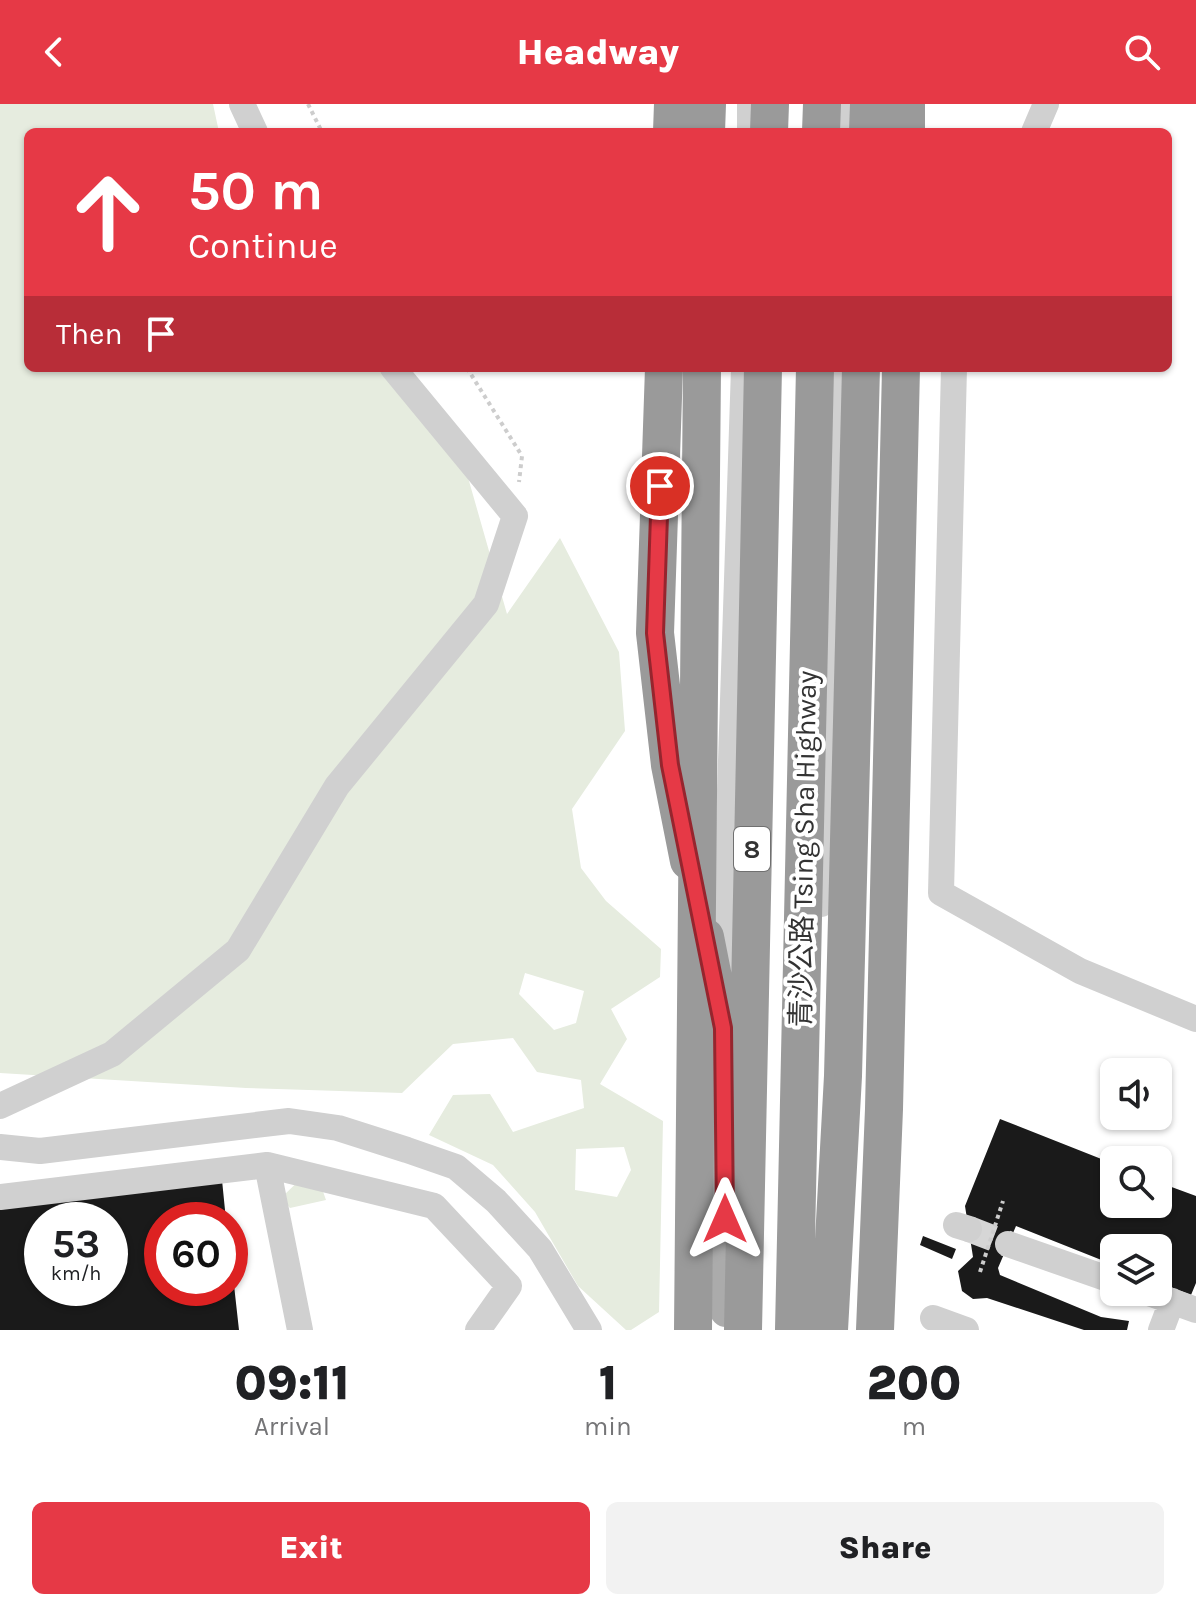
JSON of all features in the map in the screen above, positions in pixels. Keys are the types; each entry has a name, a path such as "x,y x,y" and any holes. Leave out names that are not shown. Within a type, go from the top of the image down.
{"highway":[{"path":"672,128 673,104"},
{"path":"706,128 707,104"},
{"path":"769,128 770,104"},
{"path":"821,128 822,104"},
{"path":"868,128 869,104"},
{"path":"906,104 906,128"},
{"path":"664,372 655,633 670,765 723,1028"},
{"path":"693,1330 702,372"},
{"name":"青沙公路 Tsing Sha Highway","path":"743,1330 763,372"},
{"name":"青沙公路 Tsing Sha Highway","path":"794,1330 815,372"},
{"path":"828,1330 843,1076 861,372"},
{"path":"875,1330 884,1109 901,372"}],"main road":[{"path":"723,1028 726,1315 730,1330"}],"street":[{"path":"242,104 253,128"},
{"path":"750,104 750,128"},
{"path":"844,128 845,104"},
{"path":"1036,128 1046,104"},
{"path":"0,1106 112,1054 238,950 337,786 486,604 515,516 396,372"},
{"path":"723,1028 726,850 744,372"},
{"path":"828,1330 805,1275 800,1230 834,696 840,372"},
{"path":"954,372 941,893 1080,971 1196,1019"},
{"path":"0,1147 40,1151 289,1121 338,1128 456,1167 496,1201 540,1249 589,1330"},
{"path":"0,1197 267,1165 434,1206 509,1286 478,1330"},
{"path":"267,1165 300,1330"},
{"path":"1008,1244 1100,1276"},
{"path":"1161,1330 1184,1312"},
{"path":"933,1318 966,1330"}],"path":[{"path":"308,104 320,128"},
{"path":"470,372 522,456 515,516"},
{"path":"980,1272 1003,1201"}],"shaded area":[{"path":"0,104 213,104 218,128 24,128 24,372 390,372 463,460 507,614 560,538 619,652 625,731 572,809 581,868 606,901 661,949 660,977 611,1009 627,1039 600,1084 663,1121 659,1312 626,1330 578,1286 535,1212 493,1165 429,1135 453,1095 490,1094 513,1132 584,1108 581,1080 537,1072 513,1038 453,1044 402,1093 246,1088 0,1073","holes":["525,973 584,991 576,1023 554,1030 519,994","624,1147 631,1170 617,1197 575,1190 576,1149"]},
{"path":"314,1166 326,1200 290,1208 281,1198"}],"building":[{"path":"1000,1119 1100,1158 1100,1218 1172,1218 1172,1187 1196,1196 1196,1283 1191,1295 1172,1288 1172,1234 1100,1234 1100,1259 1016,1226 998,1268 1000,1275 1101,1317 1129,1321 1127,1330 1084,1330 987,1298 973,1299 962,1291 958,1271 973,1257 965,1206"},
{"path":"222,1180 224,1202 144,1202 144,1306 236,1306 239,1330 0,1330 0,1207 24,1204 24,1306 128,1306 128,1202 41,1202"},
{"path":"923,1236 956,1249 952,1259 920,1245"}],"tunnel":[{"path":"969,1229 1008,1244"}],"route":[{"path":"660,486 655,633 670,765 723,1028 725,1219"}]}
